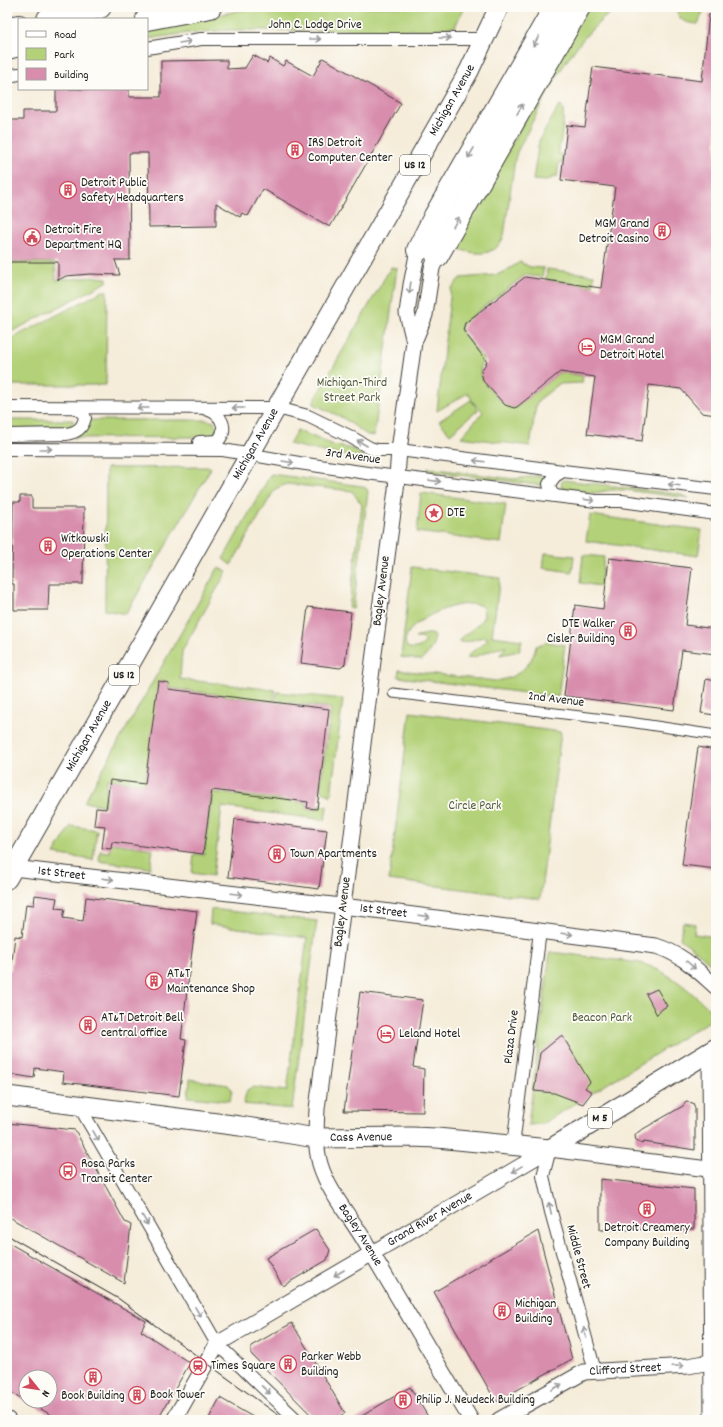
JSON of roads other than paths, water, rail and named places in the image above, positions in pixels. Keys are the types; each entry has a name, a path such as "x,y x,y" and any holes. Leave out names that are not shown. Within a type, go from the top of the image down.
{"highway":[{"path":"52,18 100,7"},
{"path":"148,19 210,7"},
{"path":"428,253 435,216 555,7"},
{"path":"428,253 579,7"},
{"path":"7,28 18,26"},
{"path":"7,48 18,46"}],"main road":[{"name":"Michigan Avenue","path":"10,874 470,70 499,7"},
{"name":"Grand River Avenue","path":"550,1149 713,1050"},
{"name":"Cass Avenue","path":"7,1096 240,1126 316,1138 437,1138 550,1149"}],"street":[{"name":"John C. Lodge Drive","path":"148,48 201,39 484,39"},
{"path":"7,76 18,74"},
{"name":"Bagley Avenue","path":"428,253 412,277 407,313 414,342 399,450 396,490 372,661 344,907 317,1109 316,1138 317,1151 321,1165 337,1200 373,1254 471,1420"},
{"name":"3rd Avenue","path":"7,407 277,408 308,416 370,448 377,450 399,450 716,489"},
{"path":"7,435 75,433 80,429 85,418 83,413 76,408"},
{"name":"3rd Avenue","path":"147,449 153,442 218,441 221,437 223,428 221,418 212,411 202,408"},
{"name":"3rd Avenue","path":"7,449 223,450 352,471 596,501 622,501 716,514"},
{"path":"555,496 551,492 549,484 555,476 563,471"},
{"name":"2nd Avenue","path":"393,693 716,734"},
{"name":"1st Street","path":"10,874 344,907 656,946 670,950 684,958 716,987"},
{"name":"Plaza Drive","path":"513,1146 540,931"},
{"path":"712,1420 714,1361 713,1050"},
{"path":"78,1104 217,1344 297,1420"},
{"name":"Cass Avenue","path":"550,1149 713,1170"},
{"name":"Grand River Avenue","path":"217,1344 550,1149"},
{"name":"Middle Street","path":"550,1149 543,1176 551,1212 595,1371"},
{"path":"174,1420 217,1344"},
{"name":"Clifford Street","path":"499,1420 584,1372 688,1366 714,1361"}],"tram line":[{"path":"7,1235 119,1299 285,1420"}],"place":[{"name":"IRS Detroit Computer Center","path":"295,150"},
{"name":"Detroit Public Safety Headquarters","path":"68,190"},
{"name":"MGM Grand Detroit Casino","path":"662,231"},
{"name":"Detroit Fire Department HQ","path":"32,237"},
{"name":"MGM Grand Detroit Hotel","path":"587,347"},
{"name":"DTE","path":"434,513"},
{"name":"Witkowski Operations Center","path":"48,546"},
{"name":"DTE Walker Cisler Building","path":"628,631"},
{"name":"Town Apartments","path":"277,854"},
{"name":"AT&T Maintenance Shop","path":"154,981"},
{"name":"AT&T Detroit Bell central office","path":"88,1025"},
{"name":"Leland Hotel","path":"386,1034"},
{"name":"Rosa Parks Transit Center","path":"68,1171"},
{"name":"Detroit Creamery Company Building","path":"647,1209"},
{"name":"Michigan Building","path":"502,1311"},
{"name":"Parker Webb Building","path":"288,1364"},
{"name":"Times Square","path":"198,1366"},
{"name":"Book Building","path":"93,1377"},
{"name":"Book Tower","path":"137,1395"},
{"name":"Philip J. Neudeck Building","path":"403,1400"}],"park label":[{"name":"Michigan-Third Street Park","path":"352,390"},
{"name":"Circle Park","path":"475,806"},
{"name":"Beacon Park","path":"602,1018"}]}
